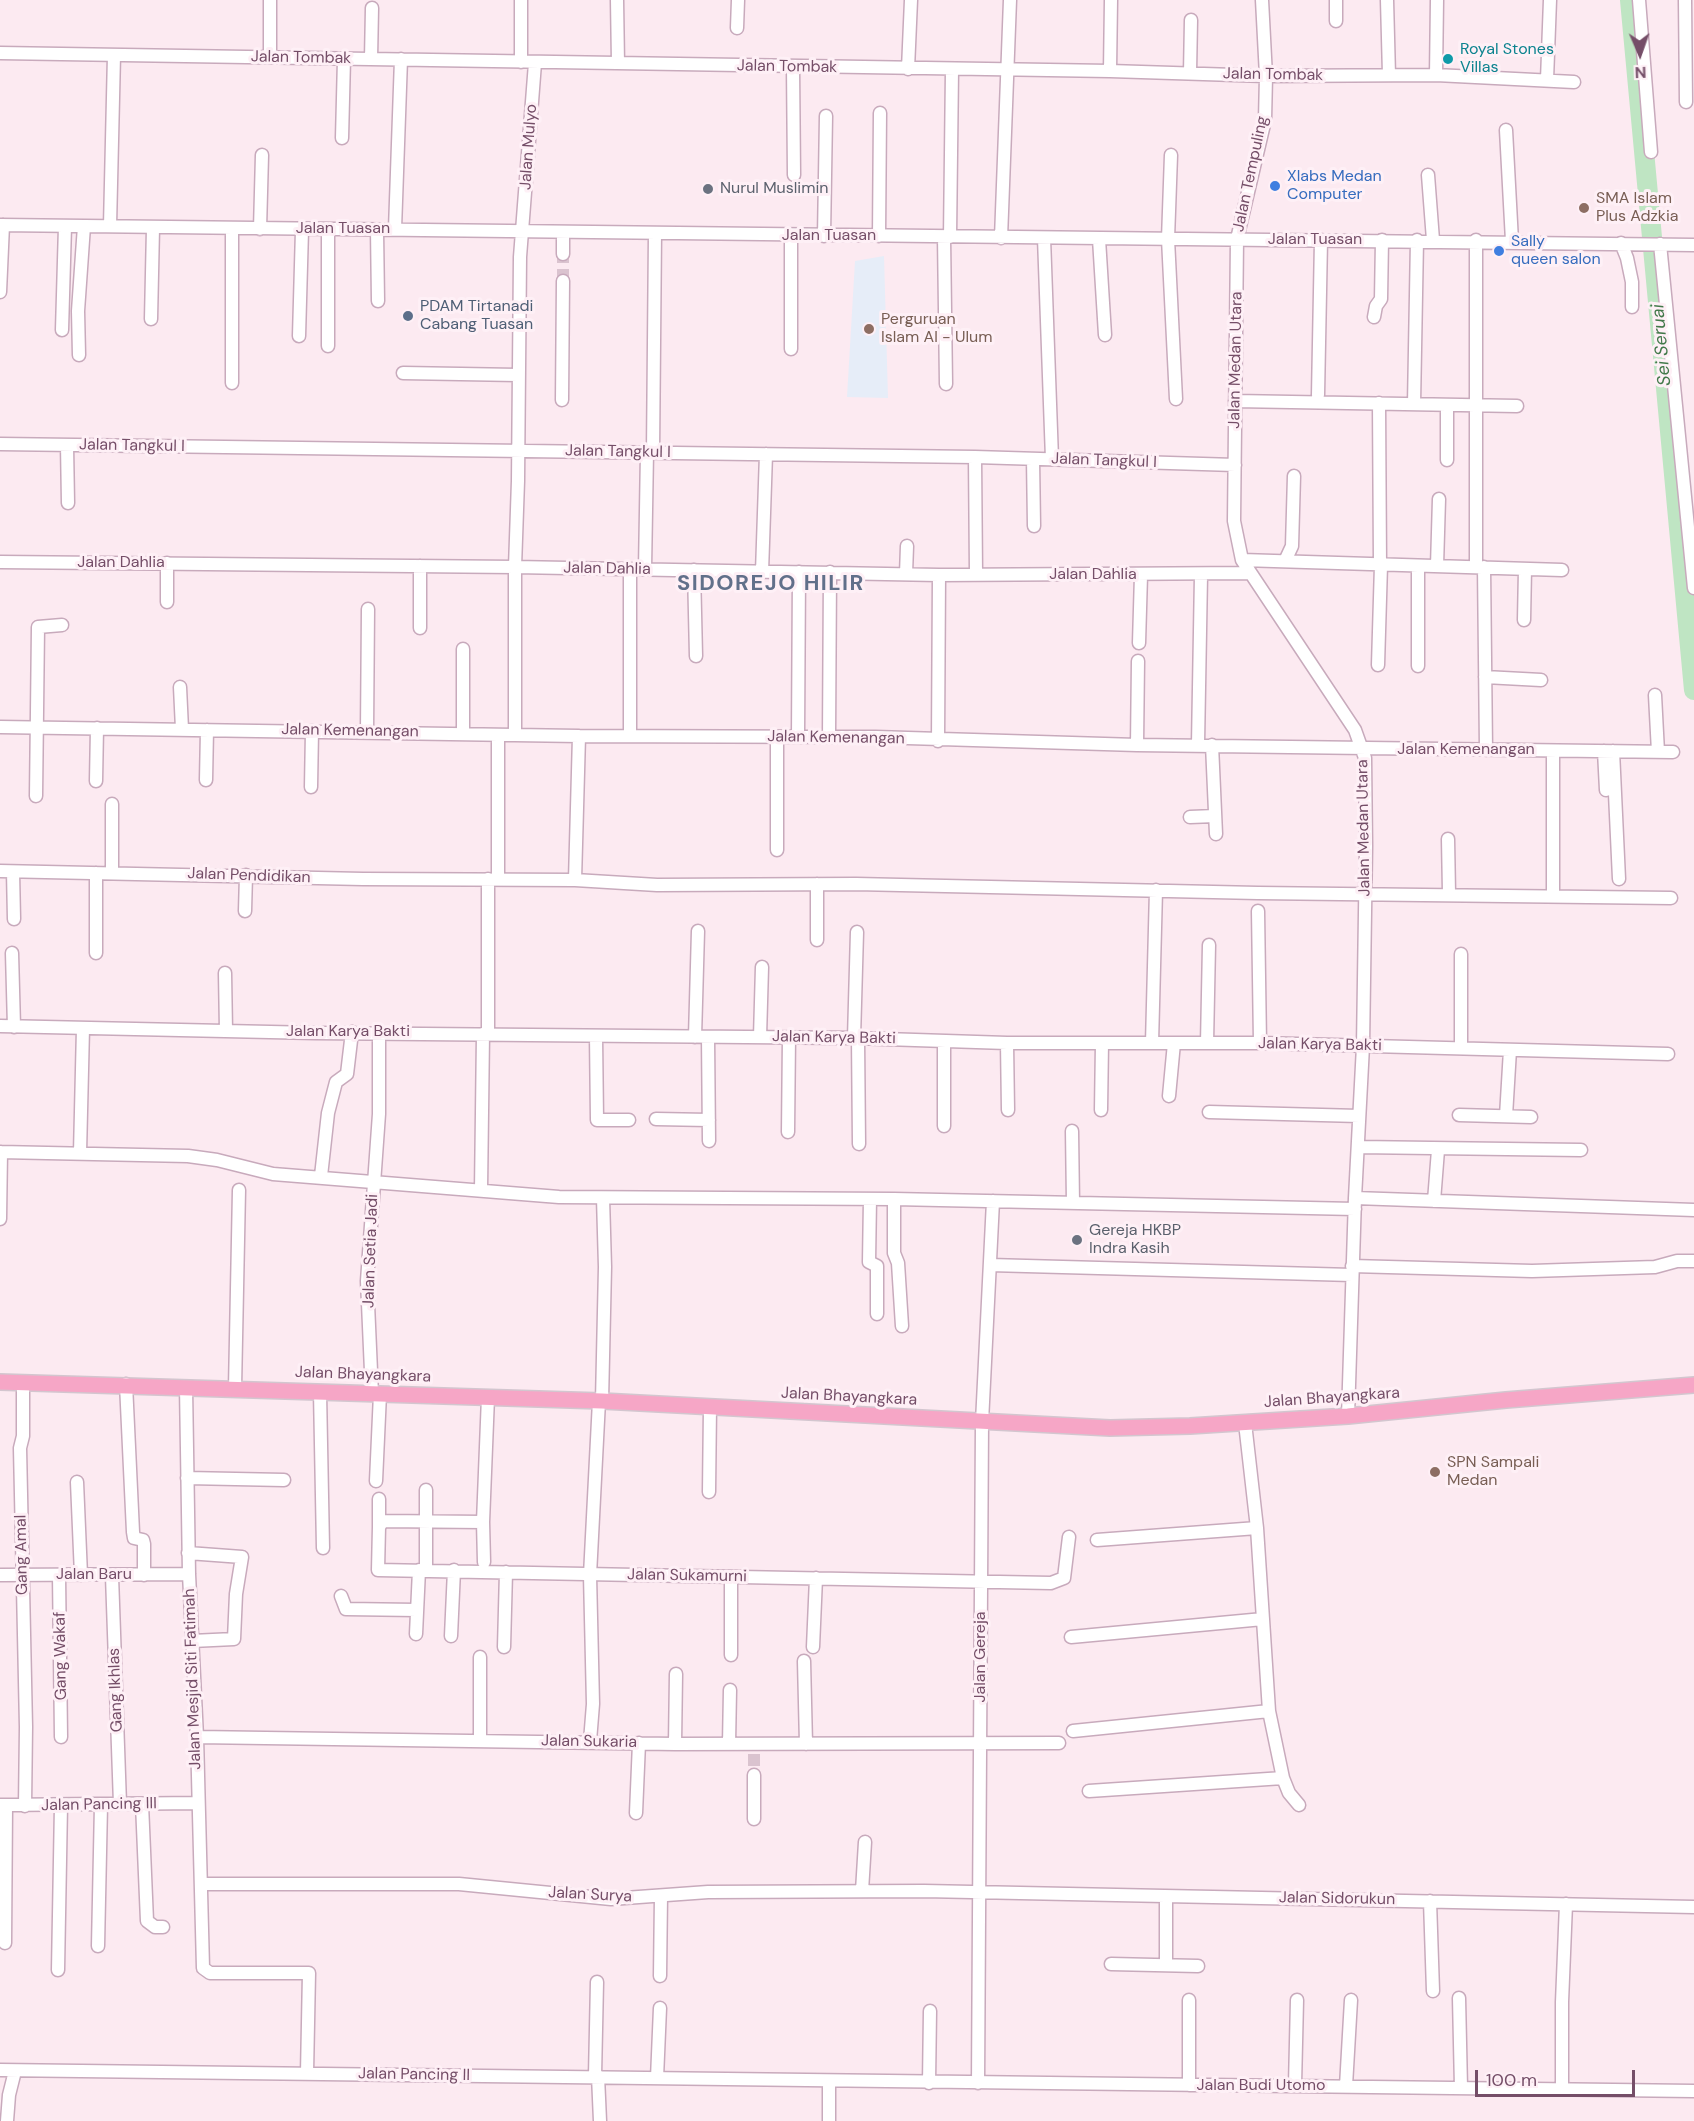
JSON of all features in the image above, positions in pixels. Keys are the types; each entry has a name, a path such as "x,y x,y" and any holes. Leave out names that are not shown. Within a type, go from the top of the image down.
{"main road":[{"name":"Jalan Bhayangkara","path":"0,1382 126,1384 186,1388 600,1401 1110,1428 1245,1423 1348,1416 1506,1400 1694,1385"}],"street":[{"path":"270,0 270,57"},
{"path":"521,0 521,62"},
{"path":"617,0 618,63"},
{"path":"737,28 738,0"},
{"path":"908,69 911,0"},
{"path":"1001,238 1010,0"},
{"path":"1110,71 1111,0"},
{"name":"Jalan Tempuling","path":"1237,239 1264,120 1266,76 1262,0"},
{"path":"1336,0 1336,21"},
{"path":"1388,0 1389,75"},
{"path":"1436,75 1437,0"},
{"path":"1547,80 1550,0"},
{"path":"1639,0 1651,152"},
{"path":"1685,0 1686,102"},
{"path":"371,59 372,8"},
{"path":"1190,73 1191,20"},
{"name":"Jalan Tombak","path":"0,52 793,68 1110,71 1266,76 1436,75 1574,82"},
{"path":"110,226 114,55"},
{"path":"342,138 344,59"},
{"path":"395,229 401,59"},
{"name":"Jalan Mulyo","path":"515,735 514,567 518,481 522,232 535,63"},
{"path":"793,68 794,175"},
{"path":"946,384 947,237 952,70"},
{"path":"879,236 880,112"},
{"path":"824,236 826,116"},
{"path":"1506,130 1512,241"},
{"path":"260,229 262,155"},
{"path":"1171,155 1168,239 1176,399"},
{"path":"1428,175 1433,240"},
{"path":"0,292 1,225"},
{"name":"Jalan Tuasan","path":"1,225 791,236 1476,240 1694,245"},
{"path":"62,330 64,225"},
{"path":"79,355 78,311 84,226"},
{"path":"151,319 153,228"},
{"path":"232,228 232,383"},
{"path":"299,336 302,230"},
{"path":"328,230 328,346"},
{"path":"377,230 378,301"},
{"path":"563,232 563,254"},
{"path":"645,570 655,233"},
{"path":"791,236 791,349"},
{"path":"1044,238 1052,459"},
{"path":"1100,238 1105,335"},
{"name":"Jalan Medan Utara","path":"1237,239 1236,535 1242,560 1355,730 1363,750 1367,797 1363,1046 1352,1271 1348,1416"},
{"path":"1314,398 1321,240"},
{"path":"1374,317 1375,306 1381,299 1382,240"},
{"path":"1414,404 1417,240"},
{"path":"1476,240 1476,406 1486,750"},
{"path":"1620,243 1632,282 1632,307"},
{"path":"1659,244 1694,588"},
{"path":"562,400 563,281"},
{"path":"1311,329 1314,398"},
{"path":"404,373 518,375"},
{"path":"1235,401 1314,398 1447,406 1517,406"},
{"path":"1378,665 1381,565 1379,403"},
{"path":"1447,406 1447,460"},
{"name":"Jalan Tangkul I","path":"0,444 975,457 1235,465"},
{"path":"67,445 68,503"},
{"path":"762,572 766,454"},
{"path":"975,457 976,574"},
{"path":"1033,459 1034,526"},
{"path":"1285,561 1292,546 1294,476"},
{"path":"1437,566 1439,499"},
{"path":"906,574 907,546"},
{"path":"1242,560 1562,570"},
{"name":"Jalan Dahlia","path":"0,562 514,567 939,575 1250,573"},
{"path":"167,563 167,602"},
{"path":"420,566 420,628"},
{"path":"1418,566 1418,666"},
{"path":"630,569 630,736"},
{"path":"1524,620 1525,569"},
{"path":"694,570 696,656"},
{"path":"798,736 799,572"},
{"path":"829,737 830,572"},
{"path":"938,741 939,575"},
{"path":"1139,643 1141,575"},
{"path":"1198,744 1201,575"},
{"path":"367,731 368,609"},
{"path":"36,796 39,727 38,627 62,625"},
{"path":"463,649 463,733"},
{"path":"1137,745 1138,661"},
{"path":"1485,677 1541,680"},
{"path":"180,687 182,729"},
{"path":"1655,695 1658,752"},
{"name":"Jalan Kemenangan","path":"0,727 579,736 798,736 1137,745 1198,744 1363,750 1673,752"},
{"path":"96,781 97,728"},
{"path":"206,780 207,729"},
{"path":"311,787 312,731"},
{"path":"481,1190 485,1034 498,735"},
{"path":"575,880 579,736"},
{"path":"777,736 777,850"},
{"path":"1212,745 1216,834"},
{"path":"1553,751 1553,895"},
{"path":"1609,751 1615,876"},
{"path":"112,804 112,873"},
{"path":"1190,817 1215,816"},
{"path":"1448,839 1449,893"},
{"name":"Jalan Pendidikan","path":"0,871 363,879 493,879"},
{"path":"13,872 14,919"},
{"path":"96,873 96,953"},
{"path":"245,911 246,875"},
{"path":"493,879 575,880 657,885 817,884 1671,898"},
{"path":"817,884 817,940"},
{"path":"1152,1043 1156,890"},
{"path":"1258,910 1260,1043"},
{"path":"698,931 701,1037 709,1141"},
{"path":"857,932 856,1038 859,1144"},
{"path":"1207,1043 1209,945"},
{"path":"12,953 14,1027"},
{"path":"1461,954 1461,1048"},
{"path":"760,1037 762,967"},
{"path":"225,973 226,1031"},
{"name":"Jalan Karya Bakti","path":"0,1026 226,1031 856,1038 1007,1043 1260,1043 1668,1054"},
{"path":"80,1153 83,1028"},
{"path":"321,1176 328,1113 336,1082 347,1074 352,1032"},
{"name":"Jalan Setia Jadi","path":"376,1481 376,1394 367,1281 379,1114 379,1032"},
{"path":"596,1036 597,1120 629,1120"},
{"path":"788,1132 789,1037"},
{"path":"944,1042 944,1126"},
{"path":"1007,1043 1008,1110"},
{"path":"1101,1110 1102,1043"},
{"path":"1169,1096 1174,1043"},
{"path":"1506,1116 1510,1050"},
{"path":"1209,1112 1359,1116"},
{"path":"1459,1115 1531,1117"},
{"path":"656,1119 709,1119"},
{"path":"1072,1131 1073,1203"},
{"path":"1358,1147 1438,1150 1581,1150"},
{"path":"1434,1201 1438,1150"},
{"path":"0,1219 1,1152 188,1156 217,1160 273,1174 603,1198 894,1199 1073,1203 1434,1201 1694,1210"},
{"path":"235,1388 239,1190"},
{"path":"590,1741 593,1704 590,1575 600,1401 604,1267 603,1198"},
{"path":"870,1199 869,1262 877,1266 877,1314"},
{"path":"894,1199 894,1253 898,1263 902,1326"},
{"name":"Jalan Gereja","path":"978,2083 982,1743 982,1422 993,1201"},
{"path":"990,1265 1352,1271 1532,1271 1655,1267 1672,1261 1694,1261"},
{"name":"Gang Amal","path":"23,1383 23,1436 20,1448 26,1727 25,1806"},
{"path":"126,1384 133,1532 134,1538 143,1540 144,1575"},
{"name":"Jalan Mesjid Siti Fatimah","path":"186,1388 188,1553 197,1737 204,1970 210,1973 309,1973 307,2073"},
{"path":"320,1392 323,1548"},
{"path":"484,1562 483,1522 488,1397"},
{"path":"709,1492 710,1407"},
{"path":"1245,1423 1257,1528 1269,1711 1283,1778 1289,1793 1299,1805"},
{"path":"187,1478 284,1480"},
{"path":"76,1482 81,1575"},
{"path":"416,1634 423,1570 426,1490"},
{"path":"379,1498 379,1527"},
{"path":"379,1527 383,1521 483,1522"},
{"name":"Jalan Sukamurni","path":"379,1527 378,1570 590,1575 1059,1581 1065,1574 1069,1537"},
{"path":"1098,1540 1257,1528"},
{"path":"188,1553 242,1557 236,1594 234,1639 192,1641"},
{"path":"451,1636 454,1570"},
{"path":"504,1647 506,1572"},
{"name":"Jalan Baru","path":"0,1575 189,1574"},
{"name":"Gang Wakaf","path":"59,1575 61,1737"},
{"name":"Gang Ikhlas","path":"112,1576 120,1804"},
{"path":"731,1577 731,1655"},
{"path":"813,1647 816,1578"},
{"path":"341,1596 346,1609 417,1610"},
{"path":"1071,1637 1263,1619"},
{"path":"480,1657 480,1741"},
{"path":"804,1661 806,1744"},
{"path":"675,1744 676,1674"},
{"path":"729,1744 730,1690"},
{"path":"1073,1731 1269,1711"},
{"name":"Jalan Sukaria","path":"197,1737 590,1741 729,1744 754,1749 806,1744 1059,1743"},
{"path":"636,1813 639,1743"},
{"path":"754,1775 754,1819"},
{"path":"1089,1791 1283,1778"},
{"name":"Jalan Pancing III","path":"3,1805 198,1803"},
{"path":"142,1804 147,1922 155,1927 163,1927"},
{"path":"3,1805 5,1943"},
{"path":"58,1970 61,1805"},
{"path":"98,1946 100,1805"},
{"path":"862,1891 866,1842"},
{"name":"Jalan Surya","path":"201,1884 459,1884 611,1899 708,1892 980,1892"},
{"name":"Jalan Sidorukun","path":"980,1892 1694,1907"},
{"path":"660,1976 662,1896"},
{"path":"1166,1897 1166,1965"},
{"path":"1430,1901 1433,1991"},
{"path":"1562,2089 1562,2002 1566,1904"},
{"path":"1111,1964 1198,1966"},
{"path":"597,1982 596,2076 600,2121"},
{"path":"1459,1998 1461,2088"},
{"path":"1188,2085 1189,2000"},
{"path":"1294,2085 1297,2000"},
{"path":"1346,2086 1351,2000"},
{"path":"657,2078 660,2008"},
{"path":"929,2082 930,2011"},
{"name":"Jalan Pancing II","path":"0,2070 596,2076 829,2081"},
{"path":"8,2121 9,2095 15,2071"},
{"path":"829,2081 829,2121"},
{"name":"Jalan Budi Utomo","path":"829,2081 1694,2091"}],"shaded area":[{"name":"Perguruan Islam Al - Ulum","path":"884,256 888,398 847,397 855,261"}],"waterway":[{"name":"Sei Seruai","path":"1630,0 1694,690"}],"tunnel":[{"path":"563,254 563,281"},
{"path":"754,1754 754,1775"}],"place":[{"name":"Royal Stones Villas","path":"1448,59"},
{"name":"Xlabs Medan Computer","path":"1275,186"},
{"name":"Nurul Muslimin","path":"708,189"},
{"name":"SMA Islam Plus Adzkia","path":"1584,208"},
{"name":"Sally queen salon","path":"1499,251"},
{"name":"PDAM Tirtanadi Cabang Tuasan","path":"408,316"},
{"name":"Perguruan Islam Al - Ulum","path":"869,329"},
{"name":"Gereja HKBP Indra Kasih","path":"1077,1240"},
{"name":"SPN Sampali Medan","path":"1435,1472"}],"district":[{"name":"SIDOREJO HILIR","path":"771,584"}]}
